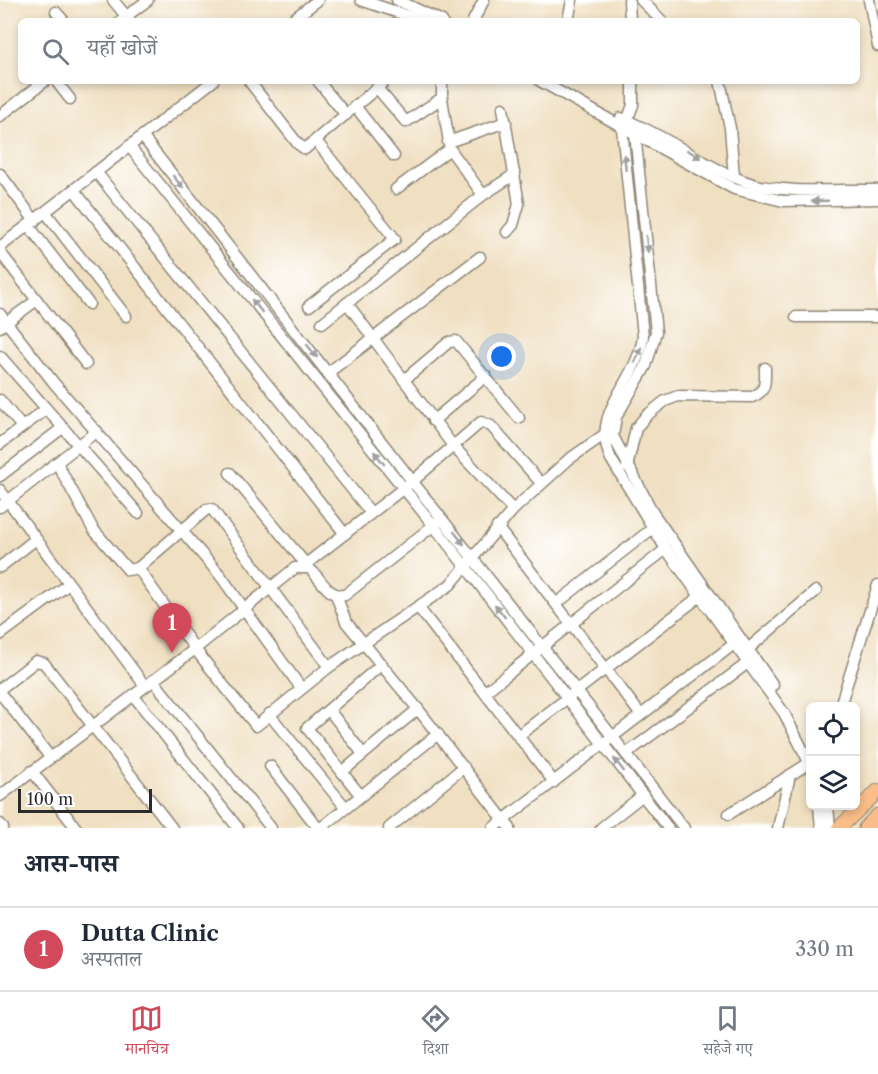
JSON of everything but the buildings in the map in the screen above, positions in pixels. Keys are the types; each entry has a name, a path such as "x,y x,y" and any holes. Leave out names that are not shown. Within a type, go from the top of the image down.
{"highway":[{"path":"866,828 878,816"}],"main road":[{"path":"839,828 878,791"}],"street":[{"path":"113,0 125,18"},
{"path":"127,18 148,0"},
{"path":"295,18 318,0"},
{"path":"360,0 414,18"},
{"path":"397,0 434,18"},
{"path":"422,0 436,18"},
{"path":"475,18 484,0"},
{"path":"569,18 572,0"},
{"path":"629,0 630,18"},
{"path":"641,0 659,18"},
{"path":"869,0 878,46"},
{"path":"56,12 61,18"},
{"path":"301,13 307,18"},
{"path":"0,116 41,84"},
{"path":"58,84 70,99"},
{"path":"86,364 0,250 209,84"},
{"path":"251,84 302,148 309,147 380,84 406,122 442,98"},
{"path":"320,84 346,115"},
{"path":"442,84 449,146 483,195"},
{"path":"546,84 629,127 662,135 734,177 767,187 878,190"},
{"path":"559,84 720,182 749,194 783,201 805,202 878,199"},
{"path":"633,84 633,105 629,127 643,336 638,357 608,414 603,435 611,459 666,549 699,597 785,701 806,741"},
{"path":"721,84 730,128 734,177"},
{"path":"355,106 394,156"},
{"path":"503,108 515,174 519,212 507,232"},
{"path":"396,189 449,146 506,122"},
{"path":"138,568 195,649 256,726 329,667 450,585 497,527 541,483 613,428 651,355 656,332 629,127"},
{"path":"142,136 414,480 684,828"},
{"path":"309,306 395,239 316,141"},
{"path":"129,146 434,526 667,828"},
{"path":"96,172 371,513"},
{"path":"322,323 483,195 515,174"},
{"path":"1,177 89,304"},
{"path":"74,190 345,534"},
{"path":"46,213 126,316"},
{"path":"328,372 480,257"},
{"path":"37,300 2,321 183,529 301,688"},
{"path":"347,303 471,469 513,510"},
{"path":"796,317 878,317"},
{"path":"404,380 454,341 486,376 519,418"},
{"path":"0,356 45,410 138,513"},
{"path":"627,467 636,428 646,416 665,401 678,396 752,397 760,394 765,386 765,368"},
{"path":"433,421 486,376"},
{"path":"0,400 22,427"},
{"path":"0,444 45,410"},
{"path":"1,792 195,649 269,587 295,568 308,566 481,422 487,423 541,483"},
{"path":"613,428 616,445 627,467 659,522 737,642"},
{"path":"0,476 62,429"},
{"path":"4,503 97,431"},
{"path":"57,463 98,536 128,570 138,568 207,509 212,509 329,667"},
{"path":"230,473 308,566 336,595 346,622 438,734 507,824"},
{"path":"0,490 4,503 36,539 69,584 149,683 271,828"},
{"path":"336,595 345,595 443,518"},
{"path":"497,527 606,667 640,715"},
{"path":"557,603 653,528"},
{"path":"0,567 36,539"},
{"path":"485,692 542,644 666,549"},
{"path":"0,635 69,584"},
{"path":"842,702 873,625 878,585"},
{"path":"626,754 750,657 816,591"},
{"path":"518,736 699,597"},
{"path":"418,607 554,782"},
{"path":"849,702 878,610"},
{"path":"493,828 507,824 554,782 737,642"},
{"path":"750,657 784,713 806,760"},
{"path":"50,757 0,691 36,661 42,661 172,828"},
{"path":"361,796 307,728 382,664"},
{"path":"133,695 238,828"},
{"path":"342,772 418,709"},
{"path":"329,710 363,754"},
{"path":"269,714 346,808"},
{"path":"270,766 320,828 438,734"},
{"path":"729,814 806,765"},
{"path":"389,828 464,767"},
{"path":"32,771 76,828"},
{"path":"778,828 790,775"},
{"path":"601,828 643,795"},
{"path":"819,810 821,828"},
{"path":"828,810 830,828"},
{"path":"0,824 3,828"}],"place":[{"name":"Dutta Clinic","path":"172,653"}]}
